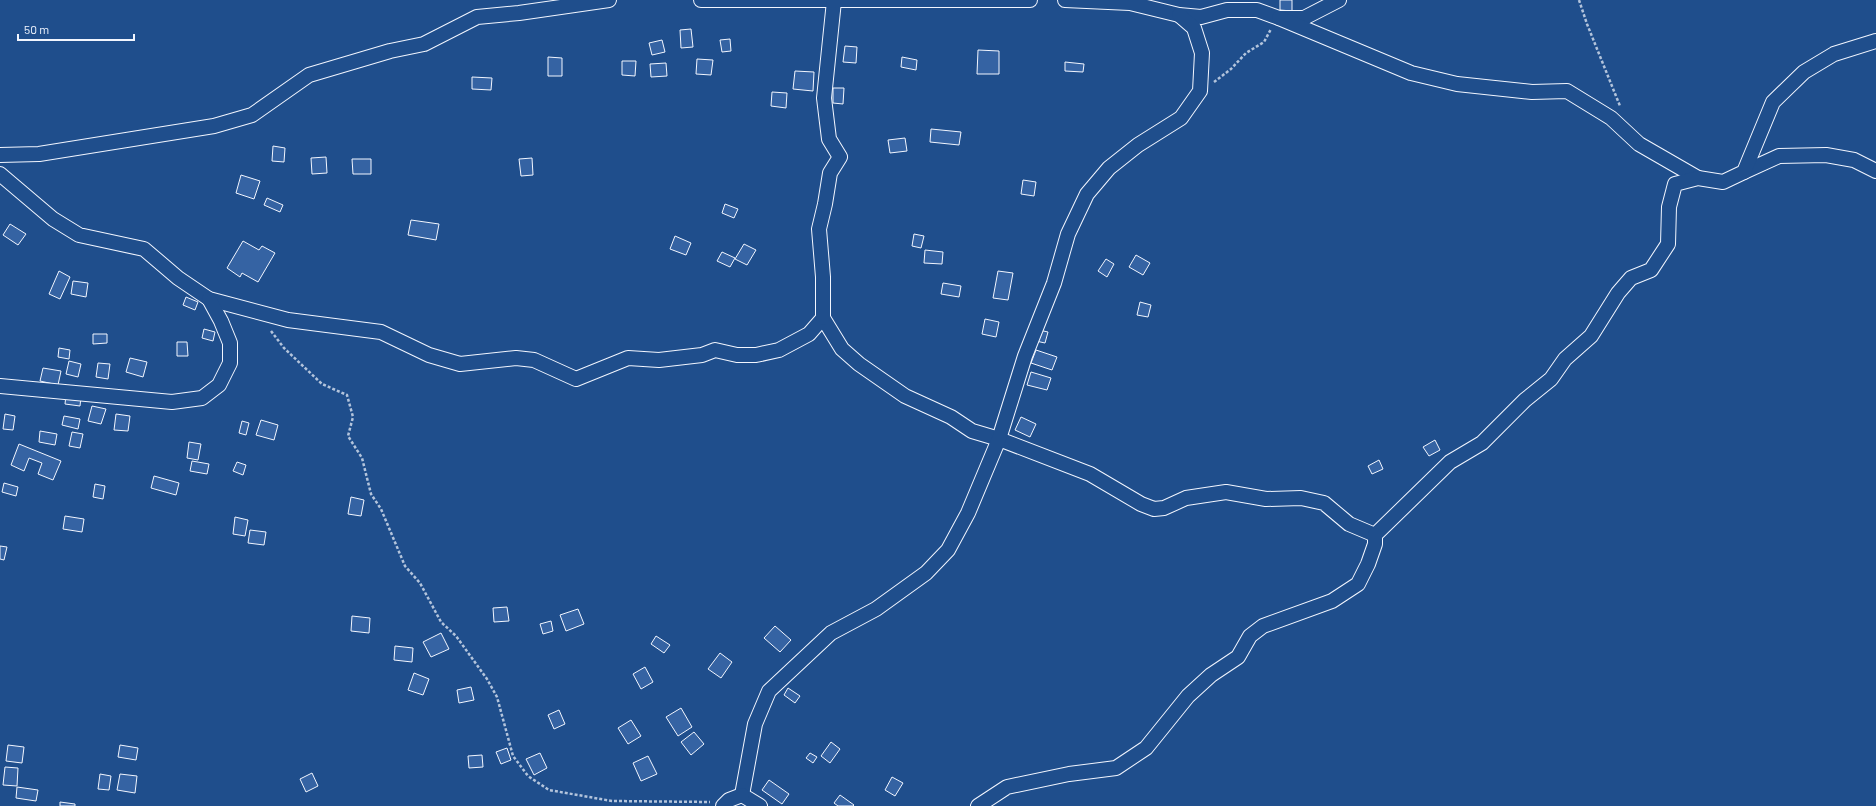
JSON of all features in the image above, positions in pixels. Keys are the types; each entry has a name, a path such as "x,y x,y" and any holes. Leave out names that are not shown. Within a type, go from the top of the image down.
{"street":[{"path":"0,155 39,154 214,126 252,115 309,75 390,51 424,44 477,17 609,0"},
{"path":"701,0 1030,0"},
{"path":"1065,0 1130,3 1180,15 1201,17 1227,10 1257,10 1411,73 1456,84 1532,92 1567,91 1611,118 1639,144 1698,178 1723,182 1779,156 1826,155 1854,160 1876,171"},
{"path":"1279,18 1304,18 1339,0"},
{"path":"834,1 824,98 829,139 840,157 830,173 826,204 819,228 823,277 823,318 842,349 859,364 905,396 951,417 972,431 998,439 1090,474 1141,504 1154,509 1164,508 1186,498 1226,492 1266,499 1301,498 1324,503 1349,524 1375,535"},
{"path":"742,794 755,724 770,691 830,633 876,609 926,574 948,550 968,513 998,439 1025,356 1054,283 1068,234 1087,194 1109,168 1138,145 1181,118 1200,91 1202,53 1194,28 1180,15"},
{"path":"1744,172 1773,102 1804,72 1822,61 1834,54 1876,41"},
{"path":"0,174 53,219 79,235 144,249 178,278 209,299 288,320 381,332 429,354 460,364 508,358 534,360 576,379 628,358 660,360 702,355 715,350 737,356 756,355 779,350 809,334 823,318"},
{"path":"978,806 1007,787 1069,774 1116,768 1146,748 1188,696 1211,675 1238,657 1250,636 1263,626 1332,601 1358,584 1368,564 1375,544 1375,535 1450,462 1482,443 1504,423 1525,400 1551,379 1565,359 1591,336 1618,293 1631,278 1651,270 1668,244 1669,207 1675,184 1698,178"},
{"path":"0,386 172,402 202,398 219,385 230,363 230,343 221,321 209,299"},
{"path":"726,803 742,794"},
{"path":"742,794 760,806"}],"path":[{"path":"1579,0 1622,114"},
{"path":"1200,91 1231,69 1246,53 1264,42 1274,23 1279,18"},
{"path":"269,330 274,333 284,348 302,367 322,384 347,395 353,416 348,436 362,458 371,494 380,509 405,566 420,583 441,622 456,636 487,679 497,697 513,756 528,776 549,790 612,801 726,803"}],"building":[{"path":"1280,0 1292,0 1292,11 1280,10"},
{"path":"691,29 693,47 681,48 680,30"},
{"path":"730,39 731,51 722,52 720,40"},
{"path":"662,40 665,52 652,55 649,43"},
{"path":"845,46 857,47 856,63 843,62"},
{"path":"978,50 999,51 999,74 977,74"},
{"path":"548,57 562,58 562,76 548,76"},
{"path":"902,57 917,60 916,70 901,67"},
{"path":"697,59 713,60 711,75 696,74"},
{"path":"622,61 636,61 635,76 622,75"},
{"path":"1065,62 1084,64 1083,72 1065,71"},
{"path":"666,63 667,76 651,77 650,64"},
{"path":"795,71 814,72 813,91 793,89"},
{"path":"472,77 492,78 491,90 472,89"},
{"path":"833,88 844,88 843,104 833,103"},
{"path":"772,92 787,93 786,108 771,106"},
{"path":"931,129 961,132 959,145 930,142"},
{"path":"905,138 907,151 890,153 888,140"},
{"path":"273,146 285,148 284,162 272,161"},
{"path":"326,157 327,173 312,174 311,158"},
{"path":"532,158 533,175 521,176 519,159"},
{"path":"352,159 371,159 371,174 353,174"},
{"path":"241,175 260,181 254,199 236,193"},
{"path":"1023,180 1036,182 1034,196 1021,194"},
{"path":"267,198 283,205 280,212 264,205"},
{"path":"725,204 738,209 734,218 722,213"},
{"path":"411,220 439,224 436,240 408,235"},
{"path":"10,224 26,234 18,245 3,235"},
{"path":"914,234 924,236 921,248 912,246"},
{"path":"675,236 691,243 686,255 670,249"},
{"path":"243,241 259,250 262,246 275,253 258,282 242,273 240,277 227,268"},
{"path":"744,244 756,250 747,265 735,259"},
{"path":"925,250 943,252 942,264 924,263"},
{"path":"722,252 735,258 730,267 717,261"},
{"path":"1136,255 1150,263 1143,275 1129,267"},
{"path":"1106,259 1114,264 1107,277 1098,271"},
{"path":"59,271 70,277 60,299 49,294"},
{"path":"998,271 1013,273 1008,300 993,298"},
{"path":"73,281 88,283 86,297 71,294"},
{"path":"943,283 961,286 959,297 941,294"},
{"path":"186,297 198,302 195,310 183,305"},
{"path":"1140,302 1151,305 1148,317 1137,315"},
{"path":"985,319 999,322 996,337 982,334"},
{"path":"204,329 215,332 213,341 202,338"},
{"path":"1039,330 1048,332 1045,343 1036,341"},
{"path":"93,334 107,334 107,343 93,344"},
{"path":"177,342 187,342 188,356 177,356"},
{"path":"59,348 70,350 69,359 58,357"},
{"path":"1036,350 1057,357 1052,370 1031,363"},
{"path":"130,358 147,362 143,377 126,372"},
{"path":"69,361 81,364 78,377 66,374"},
{"path":"98,363 110,364 108,379 96,377"},
{"path":"43,368 61,371 58,385 40,381"},
{"path":"1031,372 1051,378 1047,390 1027,385"},
{"path":"66,395 81,397 80,406 65,404"},
{"path":"92,406 106,409 101,424 88,421"},
{"path":"5,414 15,416 13,430 3,429"},
{"path":"116,414 130,416 128,431 114,430"},
{"path":"64,416 80,419 78,429 62,425"},
{"path":"1021,417 1036,424 1030,437 1015,430"},
{"path":"261,420 278,425 274,440 256,435"},
{"path":"242,421 249,423 246,435 239,433"},
{"path":"40,431 57,434 55,445 39,442"},
{"path":"72,432 83,434 80,448 69,446"},
{"path":"1435,440 1440,450 1429,456 1423,447"},
{"path":"189,442 201,444 198,460 187,458"},
{"path":"19,444 61,461 53,480 38,474 42,463 29,458 24,471 11,465"},
{"path":"1379,460 1383,469 1372,474 1368,466"},
{"path":"192,461 209,464 207,474 190,471"},
{"path":"237,462 246,465 243,475 233,471"},
{"path":"154,476 179,483 176,495 151,488"},
{"path":"4,483 18,487 16,496 2,492"},
{"path":"95,484 105,486 103,499 93,497"},
{"path":"351,497 364,500 361,516 348,514"},
{"path":"65,516 84,519 82,532 63,529"},
{"path":"235,517 248,520 245,536 233,534"},
{"path":"250,530 266,532 264,545 248,543"},
{"path":"0,546 7,547 4,560 0,559"},
{"path":"507,607 509,621 494,622 493,608"},
{"path":"578,609 584,624 566,631 560,615"},
{"path":"352,616 370,618 369,633 351,631"},
{"path":"551,621 553,631 543,634 540,624"},
{"path":"775,626 791,640 780,652 764,638"},
{"path":"441,633 449,649 431,657 423,642"},
{"path":"656,636 670,645 664,653 651,644"},
{"path":"395,646 413,648 412,662 394,660"},
{"path":"720,653 732,662 721,678 708,669"},
{"path":"645,667 653,682 641,689 633,674"},
{"path":"414,673 429,679 423,695 408,690"},
{"path":"471,687 474,700 459,703 457,690"},
{"path":"788,688 800,696 795,703 784,695"},
{"path":"681,708 692,727 678,736 666,717"},
{"path":"559,710 565,724 554,729 548,715"},
{"path":"631,720 641,736 628,744 618,728"},
{"path":"694,732 704,744 691,755 681,742"},
{"path":"831,742 840,749 830,763 821,756"},
{"path":"8,745 24,747 22,763 6,761"},
{"path":"120,745 138,748 136,760 118,757"},
{"path":"507,748 511,760 501,764 496,752"},
{"path":"540,753 547,768 534,775 526,759"},
{"path":"810,753 817,757 813,763 806,758"},
{"path":"482,755 483,767 469,768 468,756"},
{"path":"648,756 657,774 641,781 633,763"},
{"path":"5,767 18,768 17,786 3,785"},
{"path":"312,773 318,786 306,792 300,779"},
{"path":"100,774 111,776 109,790 98,789"},
{"path":"120,774 137,776 135,793 117,790"},
{"path":"892,777 903,783 895,796 885,790"},
{"path":"769,780 789,794 782,804 762,790"},
{"path":"17,787 38,790 36,801 16,798"},
{"path":"840,795 854,805 838,806 834,803"},
{"path":"60,802 75,804 75,806 60,806"}]}
